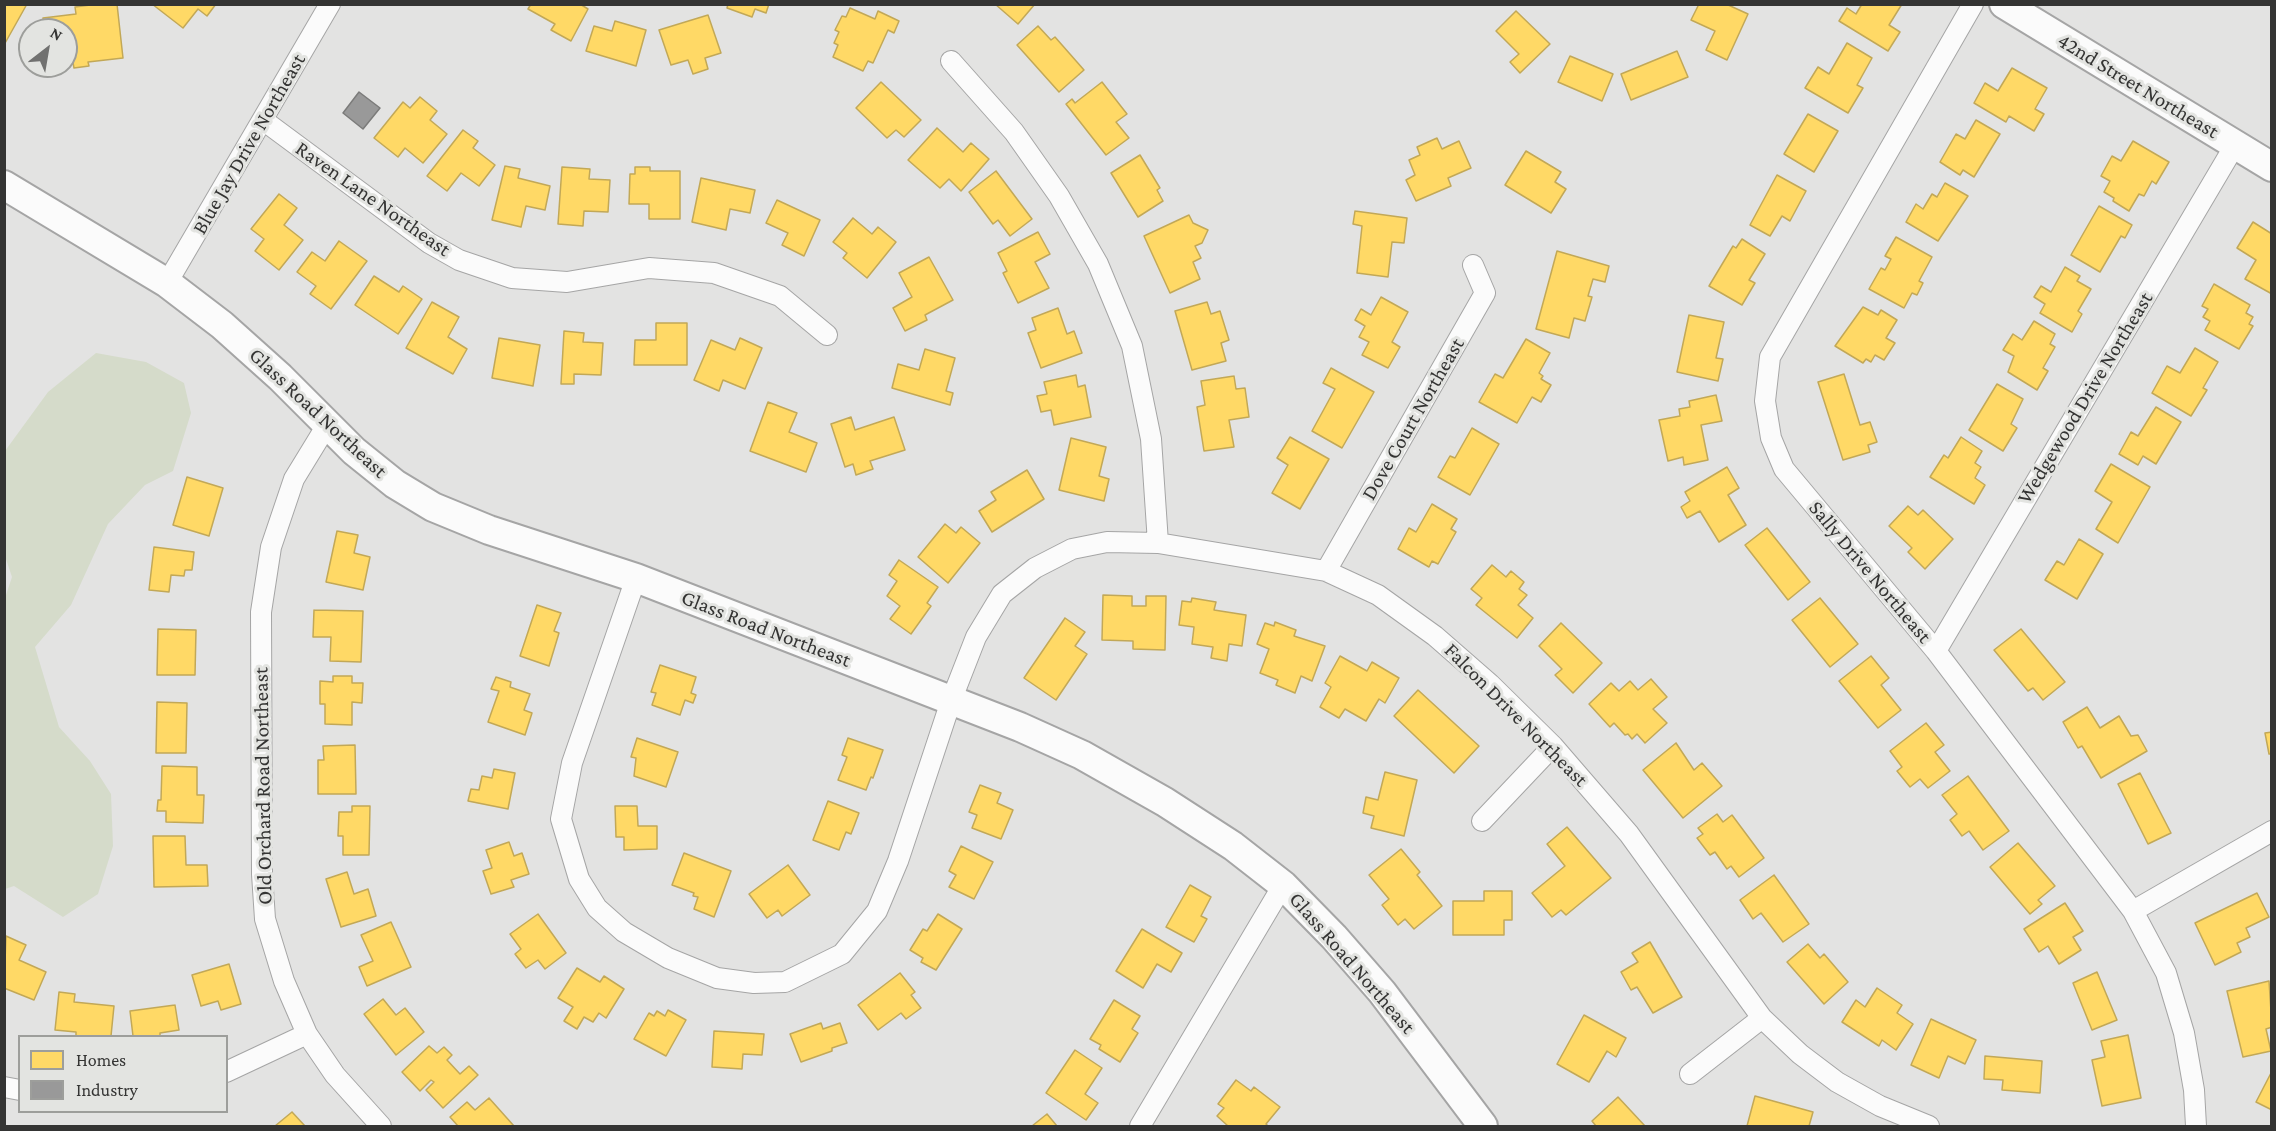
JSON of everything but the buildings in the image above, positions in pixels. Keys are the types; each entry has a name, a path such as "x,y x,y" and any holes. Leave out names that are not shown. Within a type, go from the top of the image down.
{"street":[{"name":"Blue Jay Drive Northeast","path":"167,284 330,4"},
{"name":"Sally Drive Northeast","path":"1974,4 1770,357 1765,401 1771,438 1784,469 1936,651 2133,912 2166,973 2181,1023 2194,1090 2196,1126"},
{"name":"42nd Street Northeast","path":"2004,4 2271,167"},
{"path":"951,61 1014,132 1059,196 1098,264 1132,346 1151,439 1158,543"},
{"name":"Raven Lane Northeast","path":"263,120 429,243 459,260 512,278 567,282 649,267 714,273 780,296 827,335"},
{"name":"Wedgewood Drive Northeast","path":"1936,651 2235,145"},
{"name":"Glass Road Northeast","path":"4,185 167,284 222,325 280,376 327,426 395,484 433,507 489,530 636,578 1020,726 1082,755 1165,802 1233,846 1283,885 1334,937 1382,992 1483,1126"},
{"name":"Dove Court Northeast","path":"1326,571 1485,293 1473,265"},
{"name":"Old Orchard Road Northeast","path":"327,426 294,479 271,547 261,612 262,874 266,919 284,981 307,1034 335,1076 381,1126"},
{"name":"Falcon Drive Northeast","path":"636,578 572,763 561,819 579,879 597,908 624,932 668,958 717,978 754,983 785,982 842,954 877,911 898,861 951,701 976,637 1002,594 1035,568 1072,549 1107,542 1158,543 1326,571 1378,595 1435,636 1553,746 1629,834 1762,1018 1800,1054 1837,1082 1880,1106 1929,1126"},
{"path":"1482,821 1553,746"},
{"path":"2133,912 2271,831"},
{"path":"1140,1126 1283,885"},
{"path":"1690,1074 1762,1018"},
{"path":"228,1071 307,1034"}],"green space":[{"path":"96,353 146,362 184,383 191,413 173,471 145,485 108,524 71,605 35,647 59,727 90,761 111,794 113,846 98,894 63,917 14,886 5,889 4,601 12,577 5,556 5,451 48,392"}]}
